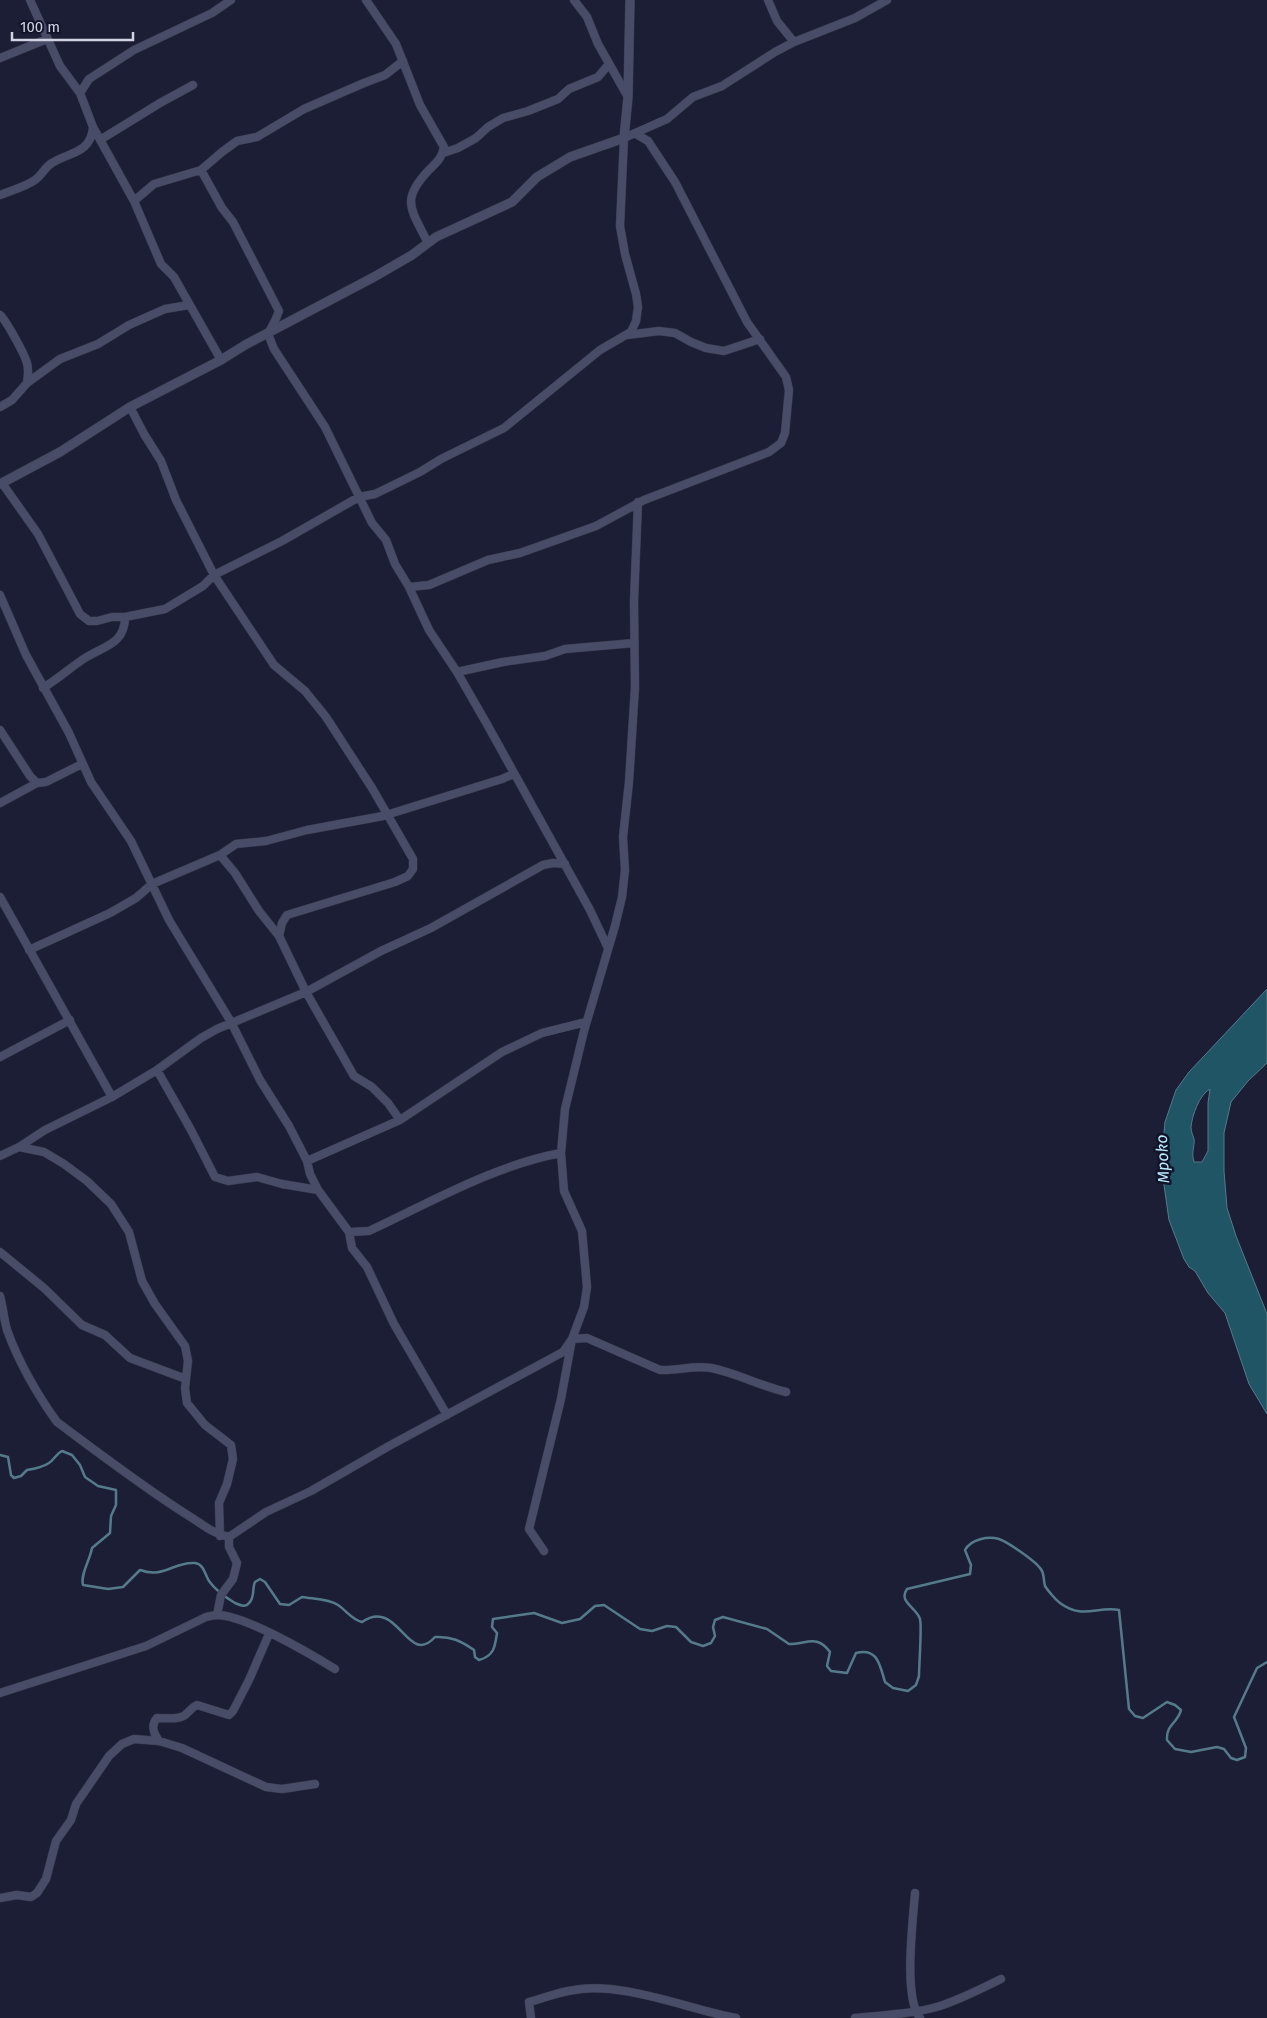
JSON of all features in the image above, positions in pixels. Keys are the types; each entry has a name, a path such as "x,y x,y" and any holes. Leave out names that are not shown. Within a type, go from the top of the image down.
{"street":[{"path":"80,93 89,79 134,50 212,14 232,0"},
{"path":"366,0 396,44 420,105 444,147 442,157 417,182 410,204 428,243"},
{"path":"574,0 587,17 609,64 628,97"},
{"path":"630,0 628,97 624,138 620,226 624,254 636,294 638,308 636,321 631,332 600,350 504,428 441,459 407,479 375,494 359,498 282,541 214,575 203,586 165,609 97,621 89,621 80,614 38,534 1,483 60,452 130,406 221,360 374,277 412,255 436,237 512,202 537,177 570,157 624,138 636,134 667,119 694,97 722,86 775,52 794,42 855,18 887,0"},
{"path":"768,0 777,21 794,42"},
{"path":"33,2 60,66 80,93 93,127 134,201 161,264 174,277 221,360"},
{"path":"0,58 47,39"},
{"path":"134,201 154,184 202,170 237,141 257,138 304,110 385,75 403,61"},
{"path":"443,153 458,148 476,138 488,127 503,118 558,100 569,89 598,77 609,64"},
{"path":"100,140 193,85"},
{"path":"0,195 24,187 37,179 51,163 82,148 92,135 93,127"},
{"path":"409,587 429,585 488,560 520,553 596,526 638,502 769,452 781,443 785,433 789,390 786,377 747,322 732,296 715,257 685,204 675,182 648,142 636,134"},
{"path":"202,170 279,310 268,334"},
{"path":"0,407 12,400 27,383 60,359 98,344 129,325 166,308 189,305"},
{"path":"0,314 8,324 27,360 29,372 27,383"},
{"path":"627,335 659,331 675,333 706,348 724,351 760,339"},
{"path":"268,334 274,349 325,427 372,523 386,540 395,564 409,587 429,630 457,672 565,864 608,948"},
{"path":"130,406 160,460 176,500 214,575 274,666 304,692 326,717 372,788 413,859 414,869 408,876 395,882 287,915 282,923 279,936"},
{"path":"544,1551 529,1529 561,1399 572,1339 584,1307 587,1287 582,1231 564,1191 561,1154 565,1109 586,1022 622,897 625,870 622,837 629,782 635,687 634,601 638,502"},
{"path":"0,595 26,655 69,733 91,782 132,841 174,927 231,1022 260,1080 289,1126 307,1160 318,1190 349,1232 352,1248 367,1266 394,1324 446,1415"},
{"path":"43,688 85,658 115,642 125,626 125,616"},
{"path":"457,672 503,662 545,656 565,650 634,643"},
{"path":"0,730 30,776 37,783"},
{"path":"0,803 37,783 46,782 82,764"},
{"path":"29,950 110,913 136,898 152,884 220,855 236,844 266,841 307,830 386,815 513,774"},
{"path":"220,855 235,873 259,911 279,936 306,992 354,1076 372,1087 388,1103 400,1120"},
{"path":"0,1156 19,1147 45,1130 112,1098 157,1070 201,1038 231,1022 306,992 380,951 431,928 544,865 553,862 565,864"},
{"path":"0,897 112,1098"},
{"path":"0,1057 70,1020"},
{"path":"307,1160 400,1120 502,1052 542,1033 586,1022"},
{"path":"157,1070 215,1177 228,1181 257,1177 282,1184 318,1190"},
{"path":"19,1147 44,1152 87,1181 111,1204 129,1232 142,1280 155,1304 185,1346 188,1361 185,1388 187,1402 204,1425 231,1445 233,1459 227,1484 218,1504 220,1536"},
{"path":"349,1232 369,1231 509,1167 541,1157 561,1154"},
{"path":"0,1252 44,1288 82,1325 105,1335 130,1358 186,1379"},
{"path":"0,1296 7,1330 15,1348 47,1408 57,1422 170,1505 220,1536 229,1537 266,1512 311,1491 563,1352 572,1339"},
{"path":"572,1339 587,1338 660,1370 672,1371 693,1367 711,1368 768,1388 786,1392"},
{"path":"217,1615 221,1595 232,1579 237,1563 229,1547 229,1537"},
{"path":"0,1694 146,1646 206,1617 217,1615 246,1623 314,1656 335,1669"},
{"path":"159,1741 154,1735 153,1727 157,1718 180,1718 190,1708 197,1705 229,1714 233,1711 269,1634"},
{"path":"0,1898 17,1895 31,1897 37,1893 46,1879 56,1840 71,1820 76,1804 109,1756 122,1744 134,1740 159,1741 182,1748 266,1787 282,1789 315,1784"},
{"path":"915,1893 911,1944 914,2011 920,2018"},
{"path":"855,2018 895,2015 938,2006 961,1999 1001,1979"},
{"path":"531,2018 529,2002 574,1990 602,1989 630,1992 736,2018"}],"water":[{"name":"Mpoko","path":"1267,989 1267,1063 1248,1081 1231,1102 1224,1133 1224,1171 1227,1208 1267,1314 1267,1414 1249,1384 1225,1313 1208,1293 1195,1271 1189,1267 1184,1259 1169,1220 1161,1164 1165,1122 1176,1090 1189,1072","holes":["1210,1089 1208,1103 1208,1151 1202,1162 1194,1162 1192,1122 1199,1101"]}],"waterway":[{"path":"0,1455 8,1457 11,1475 14,1478 21,1476 27,1470 38,1468 51,1462 62,1451 72,1455 80,1465 85,1477 98,1486 116,1490 116,1505 111,1516 110,1533 92,1548 82,1581 83,1585 108,1589 123,1587 140,1570 156,1572 188,1563 195,1563 200,1565 209,1581 218,1591 235,1603 247,1605 253,1596 255,1582 260,1579 265,1582 280,1604 289,1605 302,1597 330,1602 338,1605 358,1621 362,1622 375,1617 385,1618 417,1644 425,1644 435,1637 446,1637 456,1640 474,1650 475,1657 479,1660 488,1656 493,1650 497,1633 492,1627 493,1619 534,1613 562,1623 580,1619 595,1606 604,1605 640,1629 652,1631 667,1626 676,1627 691,1642 703,1646 711,1643 715,1636 713,1627 715,1620 723,1617 767,1629 789,1644 811,1641 821,1643 830,1652 827,1666 831,1671 847,1673 856,1653 869,1653 877,1659 885,1682 893,1688 908,1691 916,1685 919,1676 921,1629 918,1615 906,1601 905,1594 907,1589 970,1574 971,1565 965,1550 975,1541 990,1538 999,1539 1008,1544 1037,1565 1043,1572 1046,1588 1058,1602 1068,1608 1083,1612 1119,1610 1129,1709 1135,1716 1143,1718 1167,1702 1181,1710 1168,1730 1167,1735 1167,1740 1175,1749 1191,1752 1217,1747 1224,1749 1231,1758 1237,1760 1245,1757 1246,1748 1234,1717 1257,1668 1267,1662"}]}
